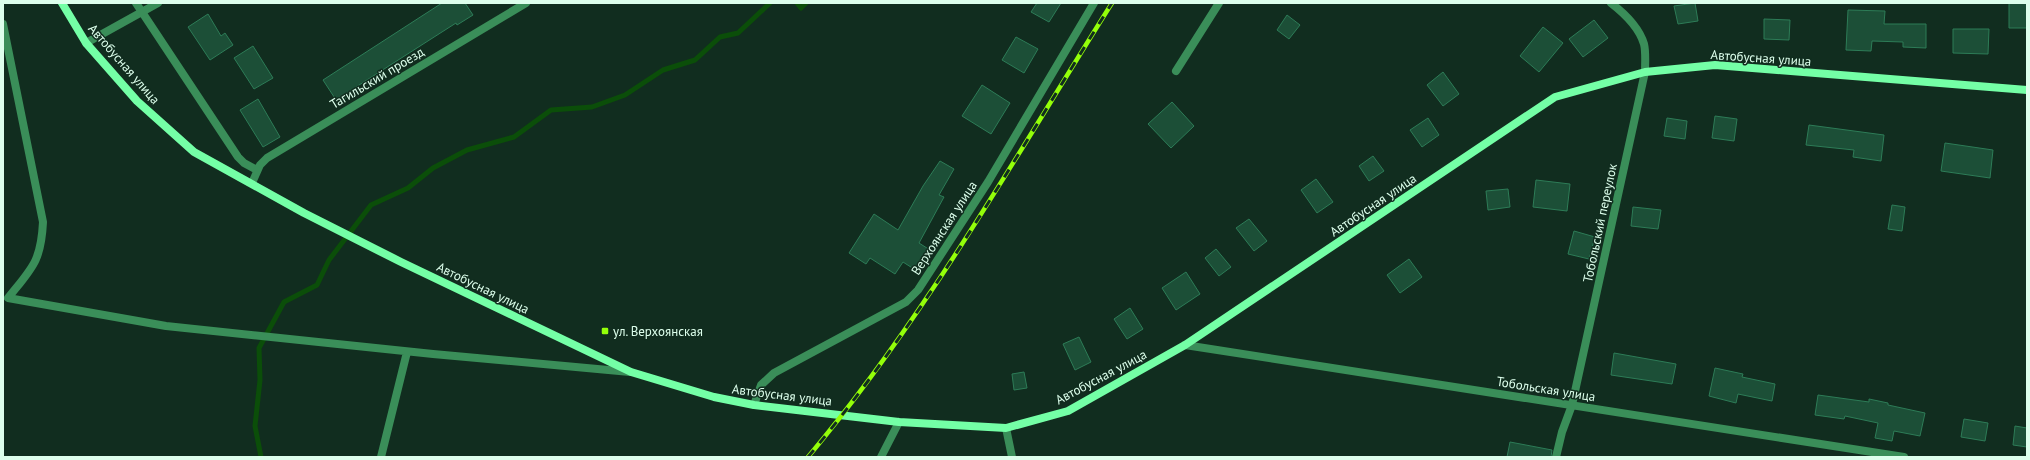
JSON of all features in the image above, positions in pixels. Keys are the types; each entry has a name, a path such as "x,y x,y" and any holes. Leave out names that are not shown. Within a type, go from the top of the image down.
{"street":[{"name":"Автобусная улица","path":"62,3 86,43 137,101 194,152 304,213 401,262 631,372 714,397 754,405 899,422 1006,428 1068,411 1185,345 1555,97 1645,72 1715,65 2027,90"},
{"path":"136,3 238,157 244,163 257,170"},
{"path":"86,43 158,3"},
{"name":"Тагильский проезд","path":"252,183 257,170 267,158 526,3"},
{"name":"Верхоянская улица","path":"754,405 762,385 774,373 906,302 918,290 988,182 1094,3"},
{"path":"1176,71 1219,3"},
{"name":"Тобольский переулок","path":"1556,457 1562,432 1572,405 1645,72 1644,45 1640,32 1620,10 1611,3"},
{"path":"3,24 43,222 42,244 34,265 5,298"},
{"path":"5,298 166,326 407,352 631,372"},
{"name":"Тобольская улица","path":"1185,345 1904,457"},
{"path":"381,457 407,352"},
{"path":"881,457 899,422"},
{"path":"1006,428 1012,457"}],"building":[{"path":"442,3 465,3 473,15 457,25 456,23 356,87 359,90 338,103 323,80"},
{"path":"1037,3 1061,3 1049,22 1031,12"},
{"path":"1695,3 1698,21 1678,24 1674,6"},
{"path":"2009,3 2027,3 2027,28 2009,28"},
{"path":"1848,10 1885,11 1884,24 1926,24 1926,48 1903,47 1903,42 1872,41 1871,51 1846,50"},
{"path":"208,14 221,36 225,33 233,45 210,60 188,27"},
{"path":"1287,15 1300,25 1289,39 1277,30"},
{"path":"1764,19 1790,20 1789,40 1764,39"},
{"path":"1594,20 1608,38 1583,57 1569,39"},
{"path":"1543,27 1563,43 1539,72 1520,56"},
{"path":"1953,29 1989,29 1988,54 1953,53"},
{"path":"1016,37 1038,49 1024,73 1002,60"},
{"path":"253,46 273,78 254,89 234,58"},
{"path":"1443,72 1459,94 1443,106 1427,85"},
{"path":"982,85 1010,103 991,134 962,116"},
{"path":"258,99 280,137 263,147 240,110"},
{"path":"1172,102 1194,126 1171,148 1148,124"},
{"path":"1715,116 1737,119 1734,141 1712,138"},
{"path":"1428,118 1439,135 1422,147 1410,130"},
{"path":"1667,118 1687,121 1685,139 1664,136"},
{"path":"1809,125 1884,135 1881,161 1853,157 1854,150 1806,145"},
{"path":"1945,143 1993,150 1990,178 1941,171"},
{"path":"1373,156 1384,171 1369,181 1359,166"},
{"path":"940,161 954,169 939,195 944,197 919,243 930,250 917,271 903,262 895,274 870,258 866,264 849,253 874,214 898,230 923,186"},
{"path":"1316,179 1333,202 1317,213 1301,190"},
{"path":"1536,180 1570,184 1567,211 1533,207"},
{"path":"1508,189 1510,207 1488,210 1486,191"},
{"path":"1892,205 1905,207 1902,231 1888,229"},
{"path":"1633,207 1661,210 1658,229 1631,226"},
{"path":"1249,219 1267,241 1254,251 1236,228"},
{"path":"1574,231 1595,237 1589,259 1568,254"},
{"path":"1216,249 1231,267 1219,276 1205,258"},
{"path":"1409,259 1422,277 1400,293 1387,275"},
{"path":"1186,272 1200,294 1176,310 1162,288"},
{"path":"1130,308 1143,329 1127,339 1114,319"},
{"path":"1079,337 1091,362 1075,370 1063,344"},
{"path":"1614,353 1676,364 1672,384 1611,375"},
{"path":"1715,368 1743,374 1742,377 1775,384 1772,401 1738,394 1736,403 1709,396"},
{"path":"1024,372 1027,388 1014,390 1012,374"},
{"path":"1818,395 1869,402 1869,399 1888,403 1888,405 1925,413 1920,436 1894,431 1892,441 1875,438 1878,423 1845,416 1844,419 1815,415"},
{"path":"1964,419 1988,423 1985,441 1961,437"},
{"path":"2015,426 2027,428 2027,447 2013,445"},
{"path":"1510,442 1552,450 1551,457 1507,457"}],"waterway":[{"path":"261,457 255,426 260,380 259,348 284,302 317,285 329,260 371,205 408,188 433,168 467,150 514,137 551,110 592,107 625,95 663,70 695,60 720,37 738,33 770,3"},
{"path":"797,3 801,8 806,3"}],"railway":[{"path":"808,457 851,404 930,293 968,236 1112,3"}],"place":[{"name":"ул. Верхоянская","path":"605,331"}]}
